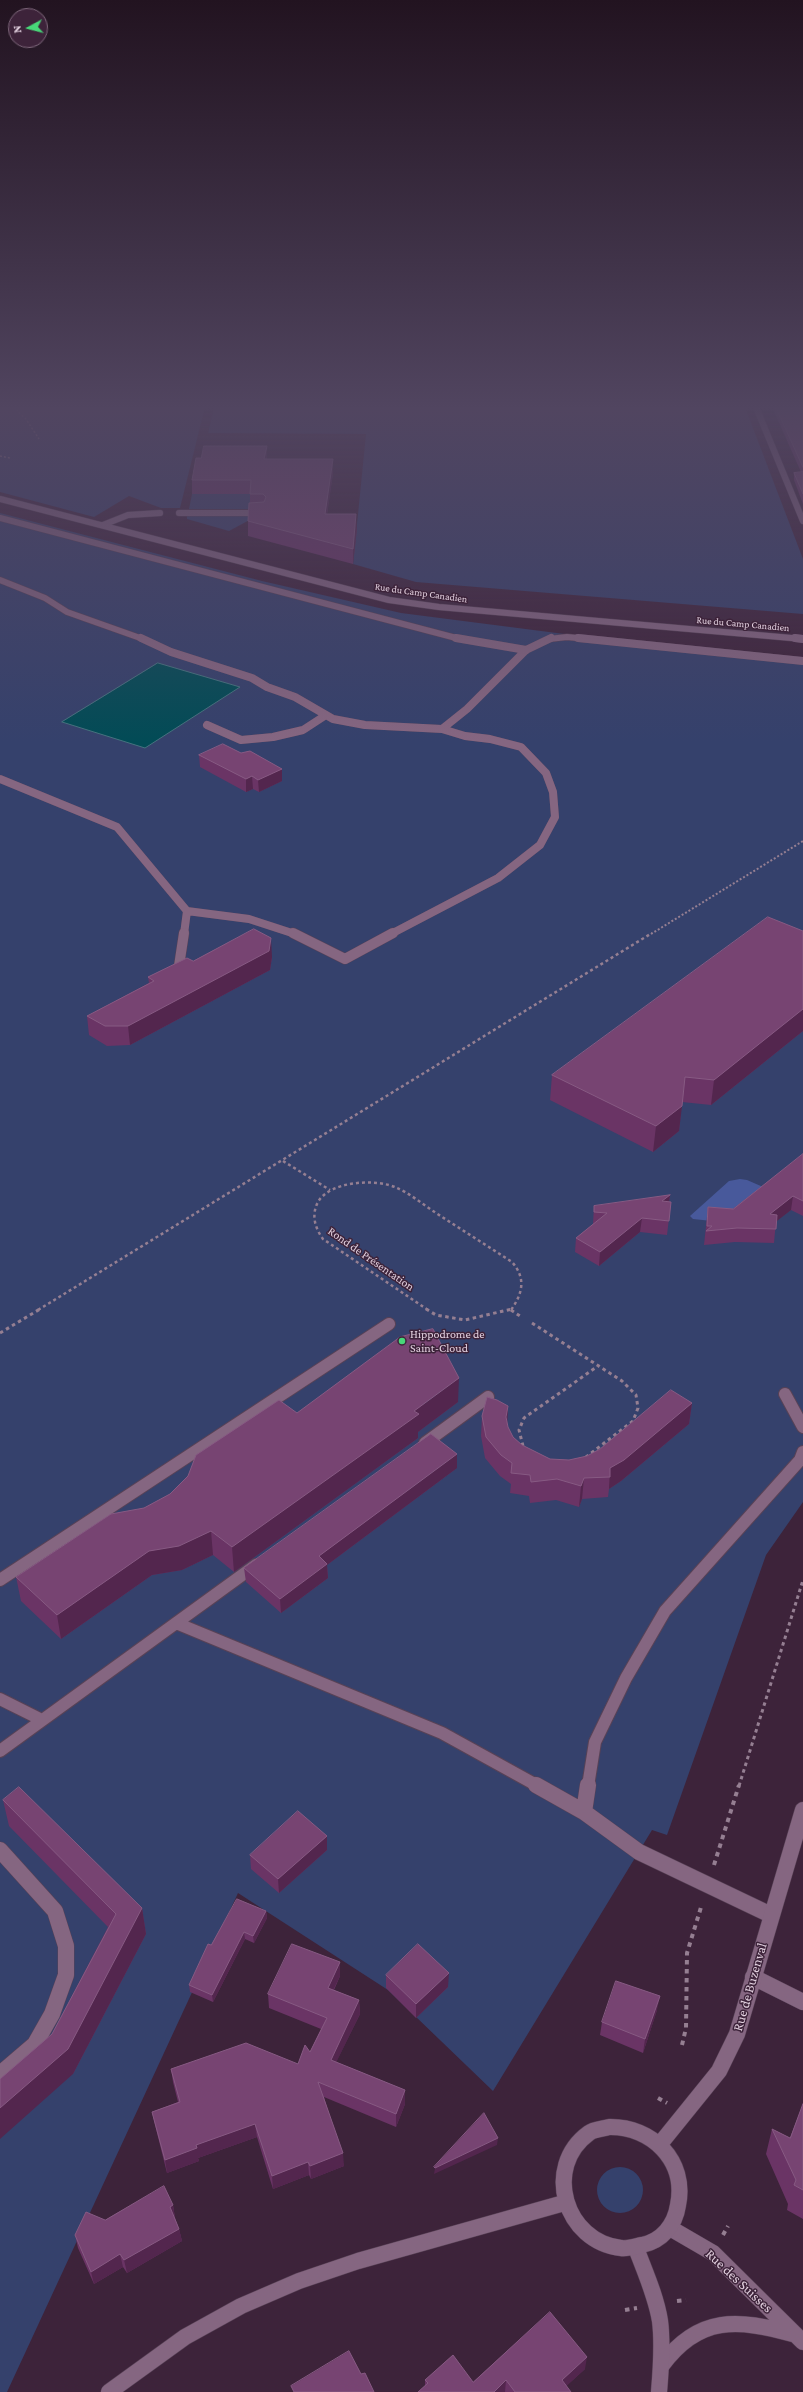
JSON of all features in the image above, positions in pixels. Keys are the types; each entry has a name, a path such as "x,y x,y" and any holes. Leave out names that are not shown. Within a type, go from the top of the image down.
{"main road":[{"path":"2,519 470,642 526,650"},
{"name":"Rue du Camp Canadien","path":"78,519 389,600 439,607 803,639"},
{"path":"103,525 116,519"},
{"path":"0,580 45,598 67,612 138,637 171,652 252,678 267,687 295,697 333,719 365,725 442,729 465,736 490,739 521,747 546,773 553,792 555,816 540,845 498,878 345,959 290,932 248,919 187,911 117,827 0,779"},
{"path":"442,729 467,709 526,650 552,638 568,637 670,649 803,661"},
{"path":"207,725 241,740 273,737 303,730 326,715"},
{"path":"179,966 187,911"},
{"path":"0,1580 389,1324"},
{"path":"785,1394 803,1427"},
{"path":"418,1448 488,1398"},
{"path":"584,1812 595,1742 626,1678 665,1612 800,1460 803,1452"},
{"path":"0,1751 265,1559"},
{"path":"176,1623 442,1733 584,1812 639,1852 771,1915"},
{"path":"0,1699 42,1720"},
{"name":"Rue de Buzenval","path":"660,2144 719,2071 737,2034 752,1977 803,1810"},
{"path":"0,1850 55,1911 66,1946 66,1975 52,2014 35,2044 0,2074"},
{"path":"752,1977 803,2002"},
{"path":"609,2127 630,2128 660,2144 670,2155 676,2169 680,2189 678,2210 670,2228 655,2241 636,2248 615,2248 594,2240 577,2226 564,2203 561,2184 564,2163 574,2145 590,2133 609,2127"},
{"path":"109,2392 157,2355 229,2313 270,2293 363,2259 564,2203"},
{"name":"Rue des Suisses","path":"670,2228 713,2253 799,2338"},
{"path":"636,2248 659,2316 661,2367 659,2392"},
{"path":"661,2367 671,2350 684,2339 702,2328 722,2325 770,2327 799,2338"}],"path":[{"path":"0,1333 803,841"},
{"path":"282,1161 330,1190 352,1184 367,1183 396,1187 512,1262 520,1269 523,1279 522,1290 511,1310 520,1316"},
{"name":"Rond de Présentation","path":"330,1190 316,1206 313,1217 316,1229 323,1239 436,1315 465,1320 511,1310"},
{"path":"532,1323 622,1381 636,1395 638,1408 633,1421 585,1458"},
{"path":"526,1449 521,1444 518,1430 524,1418 598,1366"},
{"path":"682,2045 686,2028 687,1953 803,1580"}],"shaded area":[{"name":"Hippodrome de Saint-Cloud","path":"0,519 22,519 262,581 401,613 619,641 803,658 803,1502 766,1555 667,1835 652,1830 493,2091 388,1990 238,1893 7,2392 0,2392"},
{"path":"187,519 252,519 229,531"},
{"path":"358,519 788,519 803,559 803,614 416,582 353,564"},
{"path":"158,663 240,687 145,748 62,722"},
{"path":"740,1179 747,1180 770,1190 731,1223 693,1219 690,1216 729,1181"},
{"path":"625,2167 629,2168 639,2177 642,2181 642,2199 633,2209 625,2213 615,2213 607,2209 598,2199 597,2185 601,2177 611,2168"}],"building":[{"path":"248,519 356,519 353,549 248,521"},
{"path":"223,744 241,753 250,751 282,769 258,780 252,776 246,779 199,755"},
{"path":"768,917 803,931 803,1009 714,1080 685,1077 682,1106 656,1126 552,1075"},
{"path":"254,929 271,938 269,951 128,1026 105,1026 87,1016 154,981 148,977 187,958 193,961"},
{"path":"803,1154 803,1201 793,1196 770,1214 777,1215 776,1229 737,1228 706,1231 712,1226 707,1226 708,1207 733,1209"},
{"path":"670,1195 662,1201 671,1202 669,1221 642,1218 600,1252 576,1238 607,1213 594,1212 594,1206"},
{"path":"433,1329 459,1378 414,1411 419,1414 232,1547 211,1531 179,1546 149,1551 57,1615 16,1577 111,1514 144,1508 170,1494 188,1476 196,1455 279,1400 297,1413 400,1337"},
{"path":"671,1390 692,1403 624,1460 610,1468 610,1477 584,1478 581,1486 557,1479 531,1482 530,1475 511,1473 512,1463 501,1455 486,1437 482,1416 487,1397 508,1406 506,1417 508,1427 513,1437 522,1445 550,1459 569,1460 587,1456 600,1449"},
{"path":"431,1434 457,1454 319,1556 327,1564 280,1599 244,1568"},
{"path":"19,1787 142,1908 68,2049 0,2108 0,2079 52,2034 116,1914 3,1800"},
{"path":"298,1811 327,1836 278,1879 250,1855"},
{"path":"237,1899 266,1911 253,1936 244,1932 212,1995 189,1985 208,1944 211,1945"},
{"path":"292,1944 340,1962 328,1988 359,2000 331,2060 405,2090 396,2114 318,2082 343,2153 310,2166 308,2162 272,2176 255,2124 196,2145 197,2148 165,2160 152,2112 180,2102 171,2069 246,2043 298,2064 305,2045 310,2052 327,2018 268,1994"},
{"path":"418,1944 449,1973 416,2004 386,1975"},
{"path":"616,1981 660,1996 645,2039 602,2022"},
{"path":"803,2104 803,2190 794,2185 796,2180 772,2129 790,2138"},
{"path":"484,2113 498,2138 435,2168 434,2167"},
{"path":"164,2186 173,2205 170,2207 179,2229 124,2260 120,2254 91,2272 75,2235 86,2212 105,2220"},
{"path":"550,2312 587,2357 562,2380 571,2392 515,2392 506,2380 494,2392 418,2392 428,2383 425,2380 453,2355 473,2382"},
{"path":"349,2351 361,2374 365,2373 374,2392 294,2392 291,2386"}],"place":[{"name":"Hippodrome de Saint-Cloud","path":"402,1341"}]}
